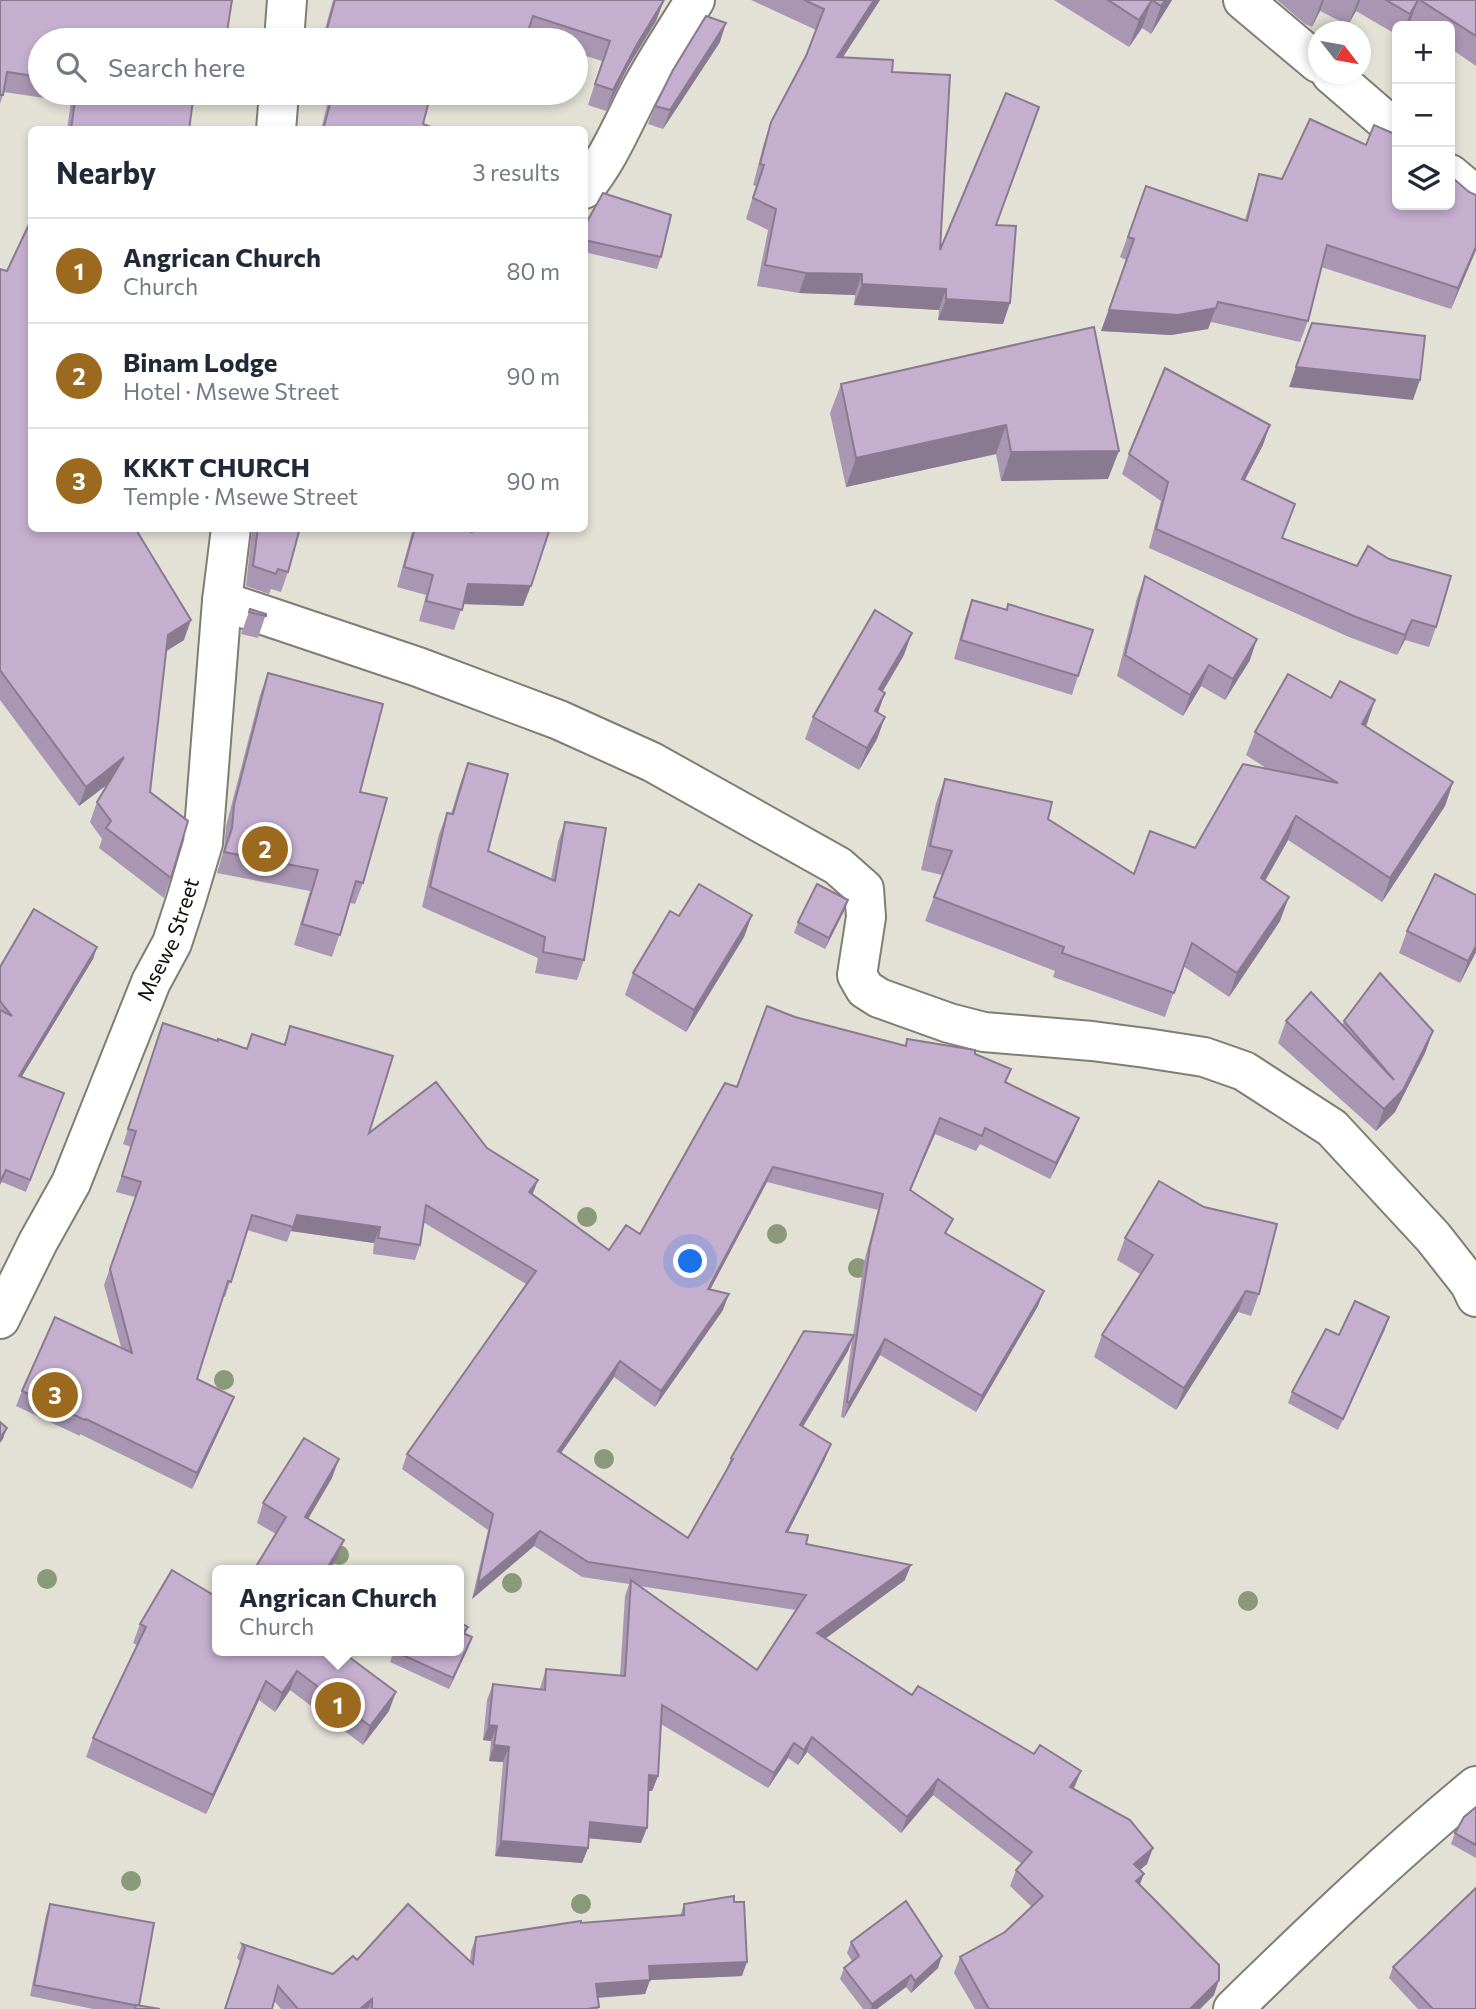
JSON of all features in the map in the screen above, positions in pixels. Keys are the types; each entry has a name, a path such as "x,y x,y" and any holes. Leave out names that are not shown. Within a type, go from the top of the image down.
{"street":[{"path":"285,28 287,0"},
{"path":"588,183 599,168 642,86 695,0"},
{"path":"1243,0 1308,55"},
{"path":"1343,84 1392,127"},
{"path":"276,126 278,105"},
{"path":"1455,178 1476,196"},
{"name":"Msewe Street","path":"0,1319 71,1183 151,982 172,943 203,843 222,601 231,532"},
{"path":"222,601 418,667 559,720 652,762 838,866 864,889 866,917 858,975 864,989 879,998 949,1023 984,1032 1146,1048 1204,1057 1244,1071 1332,1128 1433,1237 1470,1284 1476,1297"},
{"path":"1233,2009 1319,1924 1476,1786"}],"building":[{"path":"0,0 232,0 228,28 28,28 28,75 7,72 3,95 0,95"},
{"path":"335,0 664,0 613,90 595,84 610,41 588,34 588,28 570,28 533,16 529,28 327,28"},
{"path":"804,0 874,0 837,57 893,60 892,72 950,75 940,250 1006,93 1039,107 996,225 1016,226 1010,303 946,299 946,289 862,284 862,274 806,273 765,265 776,209 753,198 764,165 760,164 771,122 806,56 824,9"},
{"path":"1108,0 1152,0 1139,20"},
{"path":"1152,0 1165,0 1161,6"},
{"path":"1386,0 1418,0 1410,14"},
{"path":"1420,0 1476,0 1476,36"},
{"path":"706,16 726,23 670,110 655,106 673,70"},
{"path":"74,105 192,105 190,126 72,126"},
{"path":"330,105 428,105 423,124 428,126 324,126"},
{"path":"1310,119 1366,145 1374,125 1392,133 1392,210 1455,210 1455,180 1476,195 1476,247 1458,288 1327,245 1308,321 1218,302 1216,308 1178,315 1109,310 1134,239 1128,237 1146,186 1247,221 1259,174 1282,179"},
{"path":"603,193 671,215 661,257 588,241 588,220"},
{"path":"28,226 28,532 137,532 191,620 168,635 150,792 188,821 171,878 106,828 111,821 97,802 124,757 86,787 0,670 0,269 7,271"},
{"path":"1312,323 1425,336 1420,380 1296,367"},
{"path":"1094,327 1119,451 1011,452 1006,425 856,458 841,384"},
{"path":"1165,368 1270,425 1242,479 1295,504 1282,538 1357,566 1368,546 1389,559 1451,576 1436,627 1412,620 1405,635 1356,617 1156,529 1168,482 1129,454"},
{"path":"257,532 299,532 288,572 278,569 276,574 253,566"},
{"path":"414,532 549,532 531,586 468,584 462,610 426,601 433,575 404,567"},
{"path":"1145,576 1257,639 1233,679 1209,665 1190,695 1125,655"},
{"path":"972,600 1007,610 1008,604 1093,630 1078,676 961,640"},
{"path":"250,609 266,614 266,616 249,612"},
{"path":"875,610 912,633 879,689 885,693 875,711 885,717 867,748 813,717"},
{"path":"268,673 383,704 360,792 387,798 363,883 356,881 340,935 302,924 318,870 224,852"},
{"path":"1288,674 1331,698 1340,681 1375,700 1362,724 1453,782 1390,878 1296,816 1261,878 1289,897 1237,973 1192,943 1174,993 1062,953 1064,947 934,897 952,851 930,846 945,779 1052,802 1048,819 1134,874 1150,831 1195,848 1243,764 1338,783 1255,732"},
{"path":"468,763 508,774 488,851 555,881 565,822 606,828 584,960 543,952 545,937 430,887 447,813 453,814"},
{"path":"1435,874 1476,895 1476,946 1468,961 1407,931"},
{"path":"699,884 752,915 694,1010 633,973 670,911 679,916"},
{"path":"817,884 848,900 829,938 798,922"},
{"path":"34,909 97,947 19,1076 64,1093 30,1180 6,1170 0,1182 0,1010 12,1016 0,1001 0,967"},
{"path":"1380,973 1433,1031 1403,1090 1384,1109 1286,1021 1311,992 1394,1080 1344,1021"},
{"path":"767,1006 795,1017 906,1046 907,1039 975,1050 975,1054 1011,1069 1005,1082 1079,1118 1056,1163 985,1128 982,1136 940,1118 910,1190 953,1219 945,1233 1044,1291 982,1396 885,1339 849,1403 847,1402 870,1246 883,1194 773,1167 708,1289 729,1294 661,1391 620,1361 558,1451 688,1538 804,1331 854,1335 800,1425 831,1444 786,1532 808,1535 806,1544 911,1565 817,1633 912,1695 918,1686 1034,1754 1040,1745 1081,1771 1070,1787 1130,1820 1153,1848 1134,1864 1144,1874 1136,1881 1219,1965 1219,1980 1190,2009 989,2009 960,1957 1005,1932 1043,1896 1016,1870 1032,1852 938,1779 907,1817 812,1737 804,1750 794,1743 774,1773 662,1705 658,1776 649,1775 647,1828 590,1822 588,1848 501,1841 509,1747 494,1745 497,1726 489,1725 493,1684 545,1690 546,1669 625,1676 631,1580 757,1670 806,1595 588,1562 540,1531 478,1583 493,1514 407,1454 536,1271 426,1205 420,1245 378,1238 380,1227 297,1215 293,1227 252,1215 197,1379 234,1397 197,1473 22,1391 55,1317 132,1353 110,1269 141,1182 122,1176 136,1131 128,1129 163,1023 247,1049 252,1034 285,1045 290,1026 393,1056 369,1133 436,1082 487,1148 538,1180 529,1192 609,1250 626,1225 640,1234 725,1083 737,1087"},
{"path":"1159,1181 1204,1207 1277,1224 1259,1294 1246,1291 1184,1388 1102,1335 1153,1255 1125,1238"},
{"path":"1355,1301 1389,1317 1343,1419 1292,1392 1326,1329 1339,1335"},
{"path":"0,1422 7,1428 0,1438"},
{"path":"304,1438 339,1459 305,1517 344,1540 329,1565 257,1565 286,1517 263,1503"},
{"path":"172,1570 212,1594 212,1656 348,1656 396,1692 370,1726 297,1671 282,1693 266,1681 213,1795 93,1738 146,1627 140,1624"},
{"path":"464,1633 472,1637 464,1654"},
{"path":"405,1656 463,1656 453,1678"},
{"path":"1476,1807 1476,1845 1455,1833 1464,1817"},
{"path":"1476,1888 1476,2009 1433,2009 1393,1967"},
{"path":"734,1896 734,1902 744,1902 747,1962 649,1966 650,1980 596,1984 599,2007 372,2009 372,1999 360,2009 298,2009 278,1986 272,2009 225,2009 245,1948 242,1944 333,1974 353,1956 357,1960 408,1904 473,1964 476,1937 581,1921 684,1915 684,1904"},
{"path":"906,1901 942,1956 915,1981 911,1975 872,2004 844,1968 859,1956 851,1942"},
{"path":"50,1904 154,1923 139,2006 34,1985"},
{"path":"136,2005 160,2009 135,2009"}],"place":[{"name":"Binam Lodge","path":"265,849"},
{"name":"KKKT CHURCH","path":"55,1395"},
{"name":"Angrican Church","path":"338,1705"}]}
